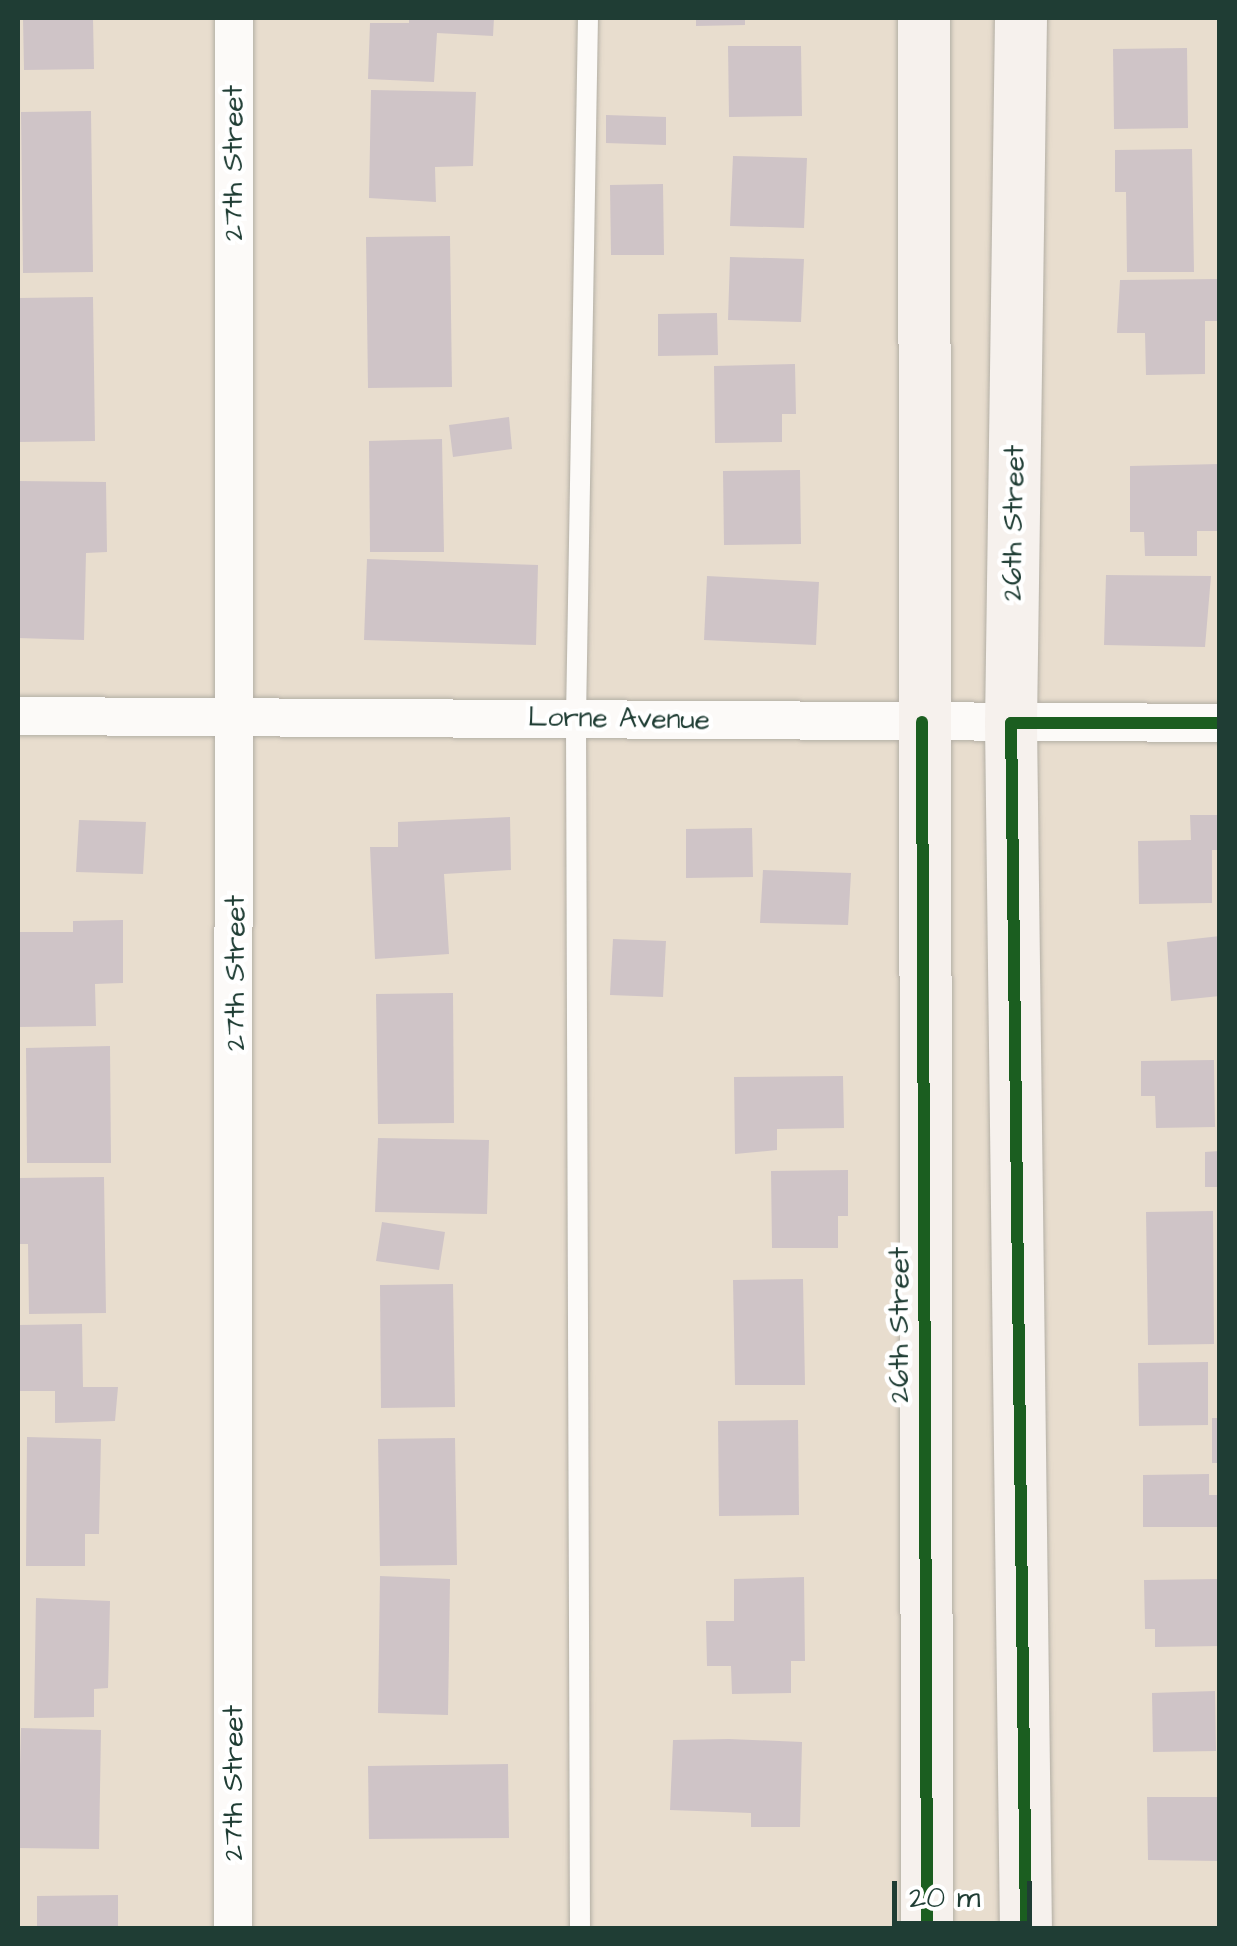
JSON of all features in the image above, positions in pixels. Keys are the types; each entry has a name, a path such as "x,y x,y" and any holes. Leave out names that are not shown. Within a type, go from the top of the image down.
{"street":[{"name":"27th Street","path":"234,18 234,1928"},
{"name":"26th Street","path":"924,18 922,722 928,1928"},
{"name":"26th Street","path":"1021,18 1011,723 1026,1928"},
{"name":"Lorne Avenue","path":"18,716 1220,723"}],"lane":[{"path":"580,1928 576,718 588,18"}],"building":[{"path":"23,18 93,18 94,69 24,70"},
{"path":"409,18 494,18 493,36 437,33 434,82 368,79 370,23 409,23"},
{"path":"696,18 745,18 745,25 696,26"},
{"path":"728,46 801,46 802,116 729,117"},
{"path":"1187,48 1188,128 1114,129 1113,49"},
{"path":"371,90 476,92 473,166 435,167 436,202 369,198"},
{"path":"91,111 93,272 23,273 21,112"},
{"path":"606,115 666,117 666,145 606,143"},
{"path":"1192,149 1194,272 1127,272 1126,192 1115,192 1115,150"},
{"path":"733,156 807,158 804,228 730,226"},
{"path":"663,184 664,255 611,255 610,185"},
{"path":"450,236 452,387 368,388 366,237"},
{"path":"730,257 804,259 801,322 728,320"},
{"path":"1220,279 1220,321 1205,321 1205,374 1146,375 1145,333 1117,333 1120,280"},
{"path":"93,297 95,441 18,442 18,298"},
{"path":"717,313 718,355 658,356 658,314"},
{"path":"795,364 796,414 782,414 782,442 715,443 714,366"},
{"path":"509,417 512,449 453,457 449,425"},
{"path":"442,439 444,552 370,552 369,441"},
{"path":"1220,464 1220,531 1197,531 1197,556 1145,556 1144,532 1130,532 1130,466"},
{"path":"800,470 801,544 724,545 723,471"},
{"path":"18,481 106,482 107,552 86,553 84,640 18,638"},
{"path":"367,559 538,565 536,645 364,640"},
{"path":"1106,575 1211,576 1205,647 1104,645"},
{"path":"707,576 819,582 816,645 704,640"},
{"path":"1190,815 1220,815 1220,850 1212,850 1212,903 1139,904 1138,841 1191,840"},
{"path":"510,817 511,870 444,874 449,954 375,959 370,847 398,847 398,822"},
{"path":"79,820 146,822 143,874 76,872"},
{"path":"752,828 753,877 686,878 686,829"},
{"path":"763,870 851,873 848,925 760,923"},
{"path":"123,920 123,983 95,984 96,1026 18,1027 18,932 73,932 73,921"},
{"path":"1220,936 1220,996 1171,1001 1167,942"},
{"path":"613,939 666,941 663,997 610,995"},
{"path":"453,993 454,1123 378,1124 376,994"},
{"path":"110,1046 111,1163 27,1163 26,1048"},
{"path":"1214,1060 1215,1127 1156,1128 1155,1096 1141,1096 1141,1061"},
{"path":"843,1076 844,1128 777,1129 777,1150 735,1154 734,1077"},
{"path":"378,1138 489,1140 487,1214 375,1212"},
{"path":"1220,1151 1220,1187 1205,1187 1205,1152"},
{"path":"848,1170 848,1216 838,1216 838,1248 772,1248 771,1171"},
{"path":"104,1177 106,1313 29,1314 28,1244 18,1244 18,1178"},
{"path":"1213,1211 1214,1344 1148,1345 1146,1212"},
{"path":"382,1222 445,1232 439,1270 376,1261"},
{"path":"803,1279 805,1385 735,1385 733,1280"},
{"path":"453,1284 455,1407 381,1408 380,1285"},
{"path":"82,1324 83,1387 118,1387 115,1421 55,1423 55,1391 18,1391 18,1325"},
{"path":"1208,1362 1208,1425 1139,1426 1138,1363"},
{"path":"1212,1418 1220,1418 1220,1463 1212,1463"},
{"path":"798,1420 799,1515 719,1516 718,1421"},
{"path":"27,1437 101,1439 99,1534 85,1534 85,1566 26,1566"},
{"path":"455,1438 457,1565 380,1566 378,1439"},
{"path":"1209,1474 1209,1495 1220,1495 1220,1527 1143,1527 1143,1475"},
{"path":"380,1576 450,1579 448,1715 378,1713"},
{"path":"804,1577 805,1661 791,1661 791,1693 732,1694 731,1666 707,1666 706,1621 734,1621 734,1579"},
{"path":"1217,1579 1220,1646 1155,1647 1155,1629 1145,1629 1144,1580"},
{"path":"36,1598 110,1601 108,1688 94,1689 94,1717 34,1718"},
{"path":"1215,1691 1216,1751 1153,1752 1152,1693"},
{"path":"21,1728 101,1730 99,1849 18,1848"},
{"path":"673,1740 802,1742 800,1827 751,1827 751,1813 670,1810"},
{"path":"508,1764 509,1838 369,1839 368,1766"},
{"path":"1147,1797 1220,1797 1220,1861 1148,1860"},
{"path":"118,1895 118,1928 37,1928 37,1896"}],"cycle path":[{"path":"922,722 927,1928"},
{"path":"1026,1928 1011,723 1220,723"}]}
